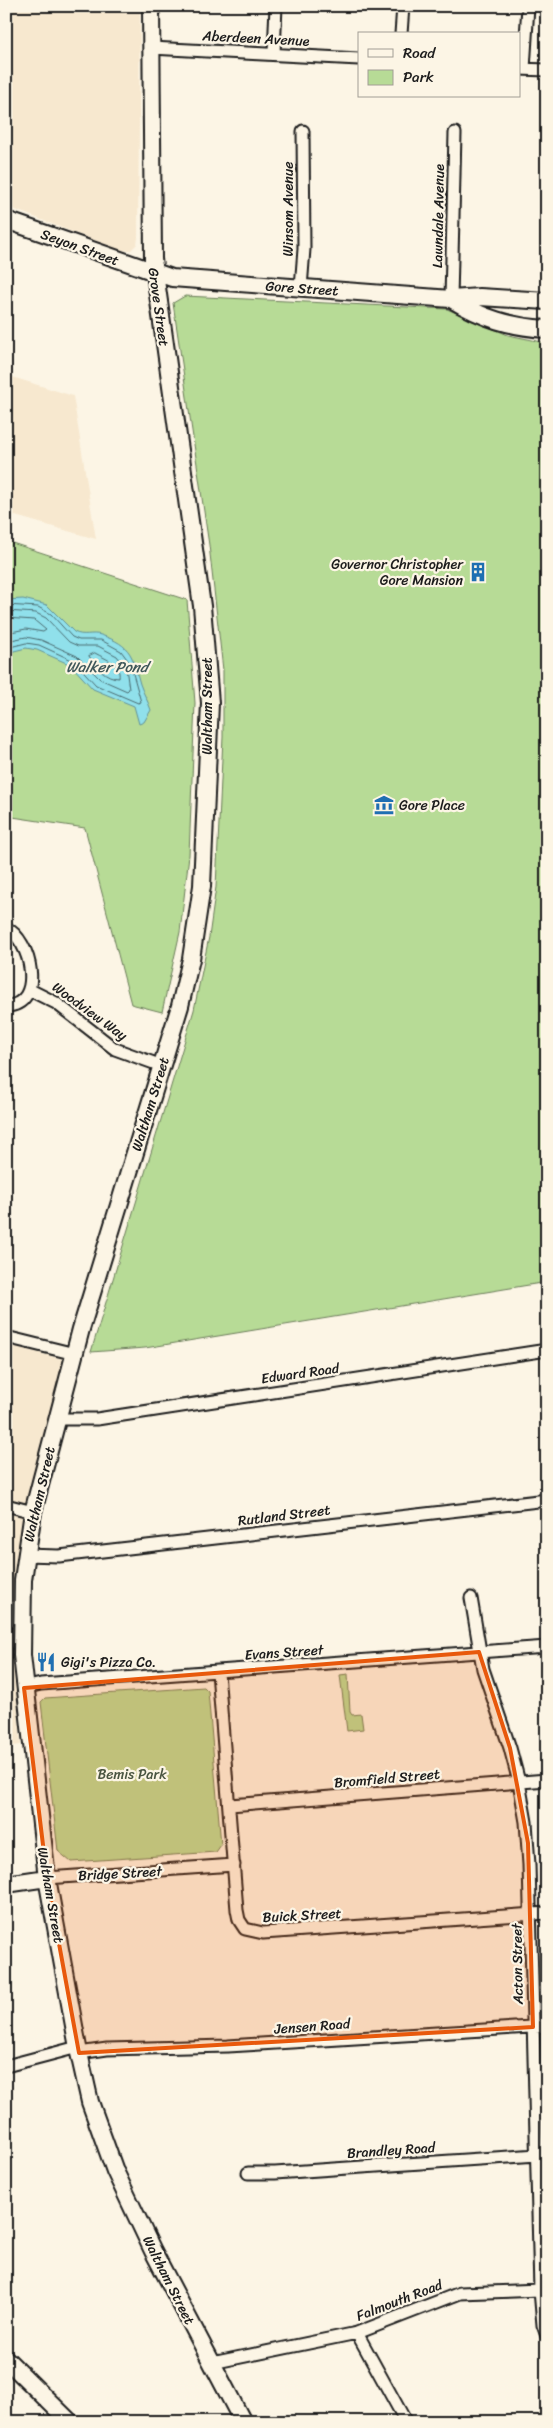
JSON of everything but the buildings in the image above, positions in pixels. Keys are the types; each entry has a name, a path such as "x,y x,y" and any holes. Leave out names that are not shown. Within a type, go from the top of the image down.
{"street":[{"name":"Grove Street","path":"151,6 152,235 154,274 202,606"},
{"path":"274,53 276,6"},
{"path":"401,32 403,6"},
{"path":"528,6 522,69 547,70"},
{"name":"Aberdeen Avenue","path":"151,48 358,59"},
{"name":"Winsom Avenue","path":"301,288 304,248 303,131"},
{"name":"Lawndale Avenue","path":"451,299 455,133"},
{"name":"Seyon Street","path":"6,220 154,274"},
{"name":"Gore Street","path":"154,274 179,279 451,299 480,297 547,301"},
{"name":"Gore Street","path":"451,299 476,313 500,322 547,329"},
{"name":"Waltham Street","path":"202,606 210,703 202,886 186,984 74,1354 33,1512 26,1555 21,1621 24,1688 47,1878 78,2050 90,2102 115,2171 153,2251 243,2422"},
{"path":"6,928 14,932 22,941 31,976 30,990 22,1001 6,1006"},
{"name":"Woodview Way","path":"30,990 56,1003 115,1049 162,1066"},
{"path":"6,1337 74,1354"},
{"name":"Edward Road","path":"58,1419 97,1419 547,1350"},
{"name":"Rutland Street","path":"26,1555 59,1556 547,1500"},
{"path":"6,1505 33,1512"},
{"name":"Acton Street","path":"471,1598 479,1652 519,1782 528,1843 540,2290 543,2325 547,2336"},
{"name":"Evans Street","path":"24,1688 41,1684 547,1647"},
{"name":"Buick Street","path":"218,1672 234,1865 240,1920 245,1929 253,1932 547,1914"},
{"name":"Bromfield Street","path":"230,1805 547,1780"},
{"name":"Bridge Street","path":"6,1884 47,1878 234,1865"},
{"name":"Jensen Road","path":"6,2066 78,2050 228,2046 547,2026"},
{"name":"Brandley Road","path":"248,2173 537,2154"},
{"name":"Falmouth Road","path":"212,2363 357,2333 460,2293 540,2290"},
{"path":"357,2333 406,2422"},
{"path":"6,2359 70,2422"}],"highlighted area":[{"path":"479,1652 510,1748 528,1843 533,2027 79,2053 47,1878 24,1688"}],"shaded area":[{"path":"6,6 140,6 138,238 137,244 131,250 121,251 6,206"},
{"path":"6,375 73,396 96,539 12,515 6,511"},
{"path":"6,1344 66,1360 21,1528 14,1637 21,1745 6,1747"}],"green space":[{"name":"Gore Place","path":"185,296 447,309 508,335 547,343 547,1282 145,1348 91,1352 194,1010 209,937 216,887 223,737 223,670 209,545 173,303"},
{"path":"6,541 187,600 195,703 189,855 180,932 162,1012 131,1004 85,828 6,816"},
{"path":"348,1674 350,1712 352,1715 361,1714 363,1729 347,1731 340,1675"},
{"name":"Bemis Park","path":"204,1687 208,1691 221,1845 216,1852 71,1862 58,1851 41,1702 45,1698"}],"water":[{"name":"Walker Pond","path":"23,599 47,605 74,632 101,635 112,639 130,653 151,710 144,722 139,724 134,706 93,689 71,665 37,650 26,648 6,653 6,600"}],"place":[{"name":"Governor Christopher Gore Mansion","path":"478,572"},
{"name":"Gore Place","path":"384,805"},
{"name":"Gigi's Pizza Co.","path":"46,1662"}]}
